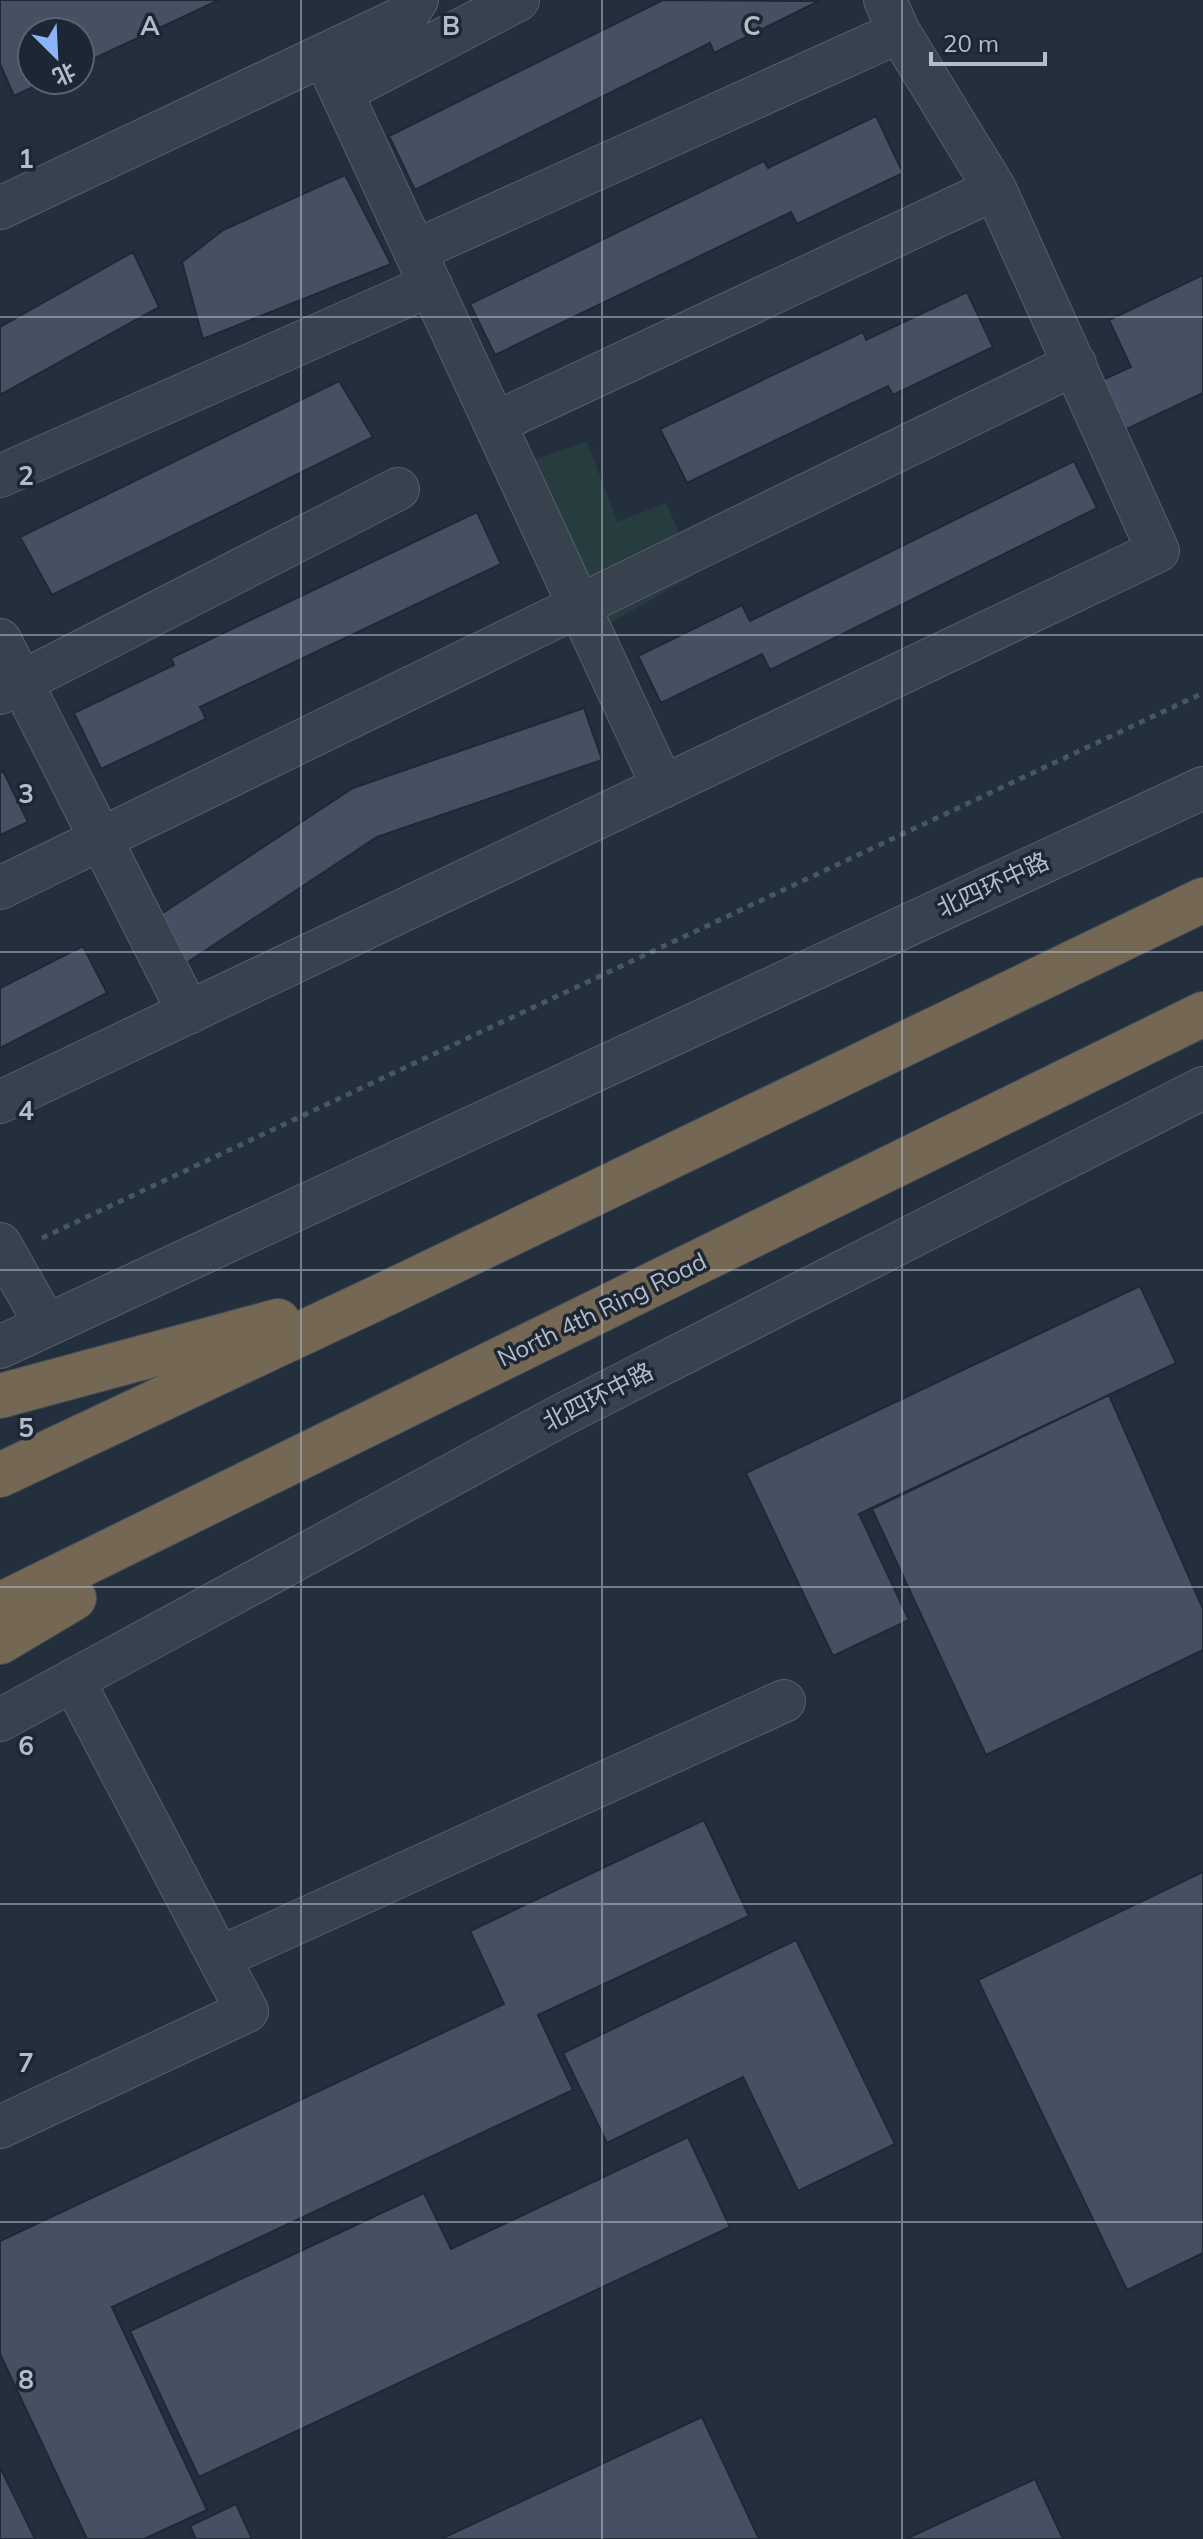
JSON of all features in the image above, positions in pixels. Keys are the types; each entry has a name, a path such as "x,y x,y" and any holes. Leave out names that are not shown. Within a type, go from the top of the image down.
{"highway":[{"path":"0,1475 396,1289 1203,900"},
{"name":"North 4th Ring Road","path":"0,1605 1203,1014"},
{"path":"0,1396 396,1289"},
{"path":"0,1445 139,1408"},
{"path":"0,1642 308,1455"}],"street":[{"path":"4,196 324,55 406,16 417,0"},
{"path":"342,92 518,0"},
{"path":"0,476 423,268 892,16 995,189 1158,551 0,1102"},
{"path":"324,55 663,787"},
{"path":"495,423 995,189"},
{"path":"0,888 1075,364"},
{"path":"11,688 398,489"},
{"path":"0,640 11,688 100,839 189,1013"},
{"name":"北四环中路","path":"0,1347 1203,788"},
{"name":"北四环中路","path":"0,1720 562,1415 1203,1088"},
{"path":"3,1249 46,1325"},
{"path":"0,2127 247,2011 73,1680"},
{"path":"219,1958 784,1701"}],"path":[{"path":"3,1249 1203,693"}],"green space":[{"path":"587,441 617,522 666,503 697,573 592,634 515,467"}],"building":[{"path":"0,0 219,0 96,58 96,16 16,16 16,95 0,64"},
{"path":"663,0 819,1 714,53 710,43 415,190 389,136"},
{"path":"876,116 903,173 797,224 791,212 495,355 470,304 764,161 768,168"},
{"path":"345,175 391,264 203,339 182,262 223,230"},
{"path":"133,252 159,307 0,395 0,327"},
{"path":"1203,275 1203,393 1112,436 1089,386 1131,367 1109,320"},
{"path":"967,292 993,347 893,395 888,386 687,483 660,429 863,332 866,340"},
{"path":"339,381 373,437 52,595 20,537"},
{"path":"1074,461 1097,508 770,670 762,654 661,703 638,656 742,605 750,621"},
{"path":"477,512 501,564 200,707 206,719 101,769 74,713 174,665 171,658"},
{"path":"584,708 602,760 377,837 182,966 152,920 353,788"},
{"path":"3,771 28,822 0,835 0,773"},
{"path":"83,946 107,993 0,1048 0,988"},
{"path":"1140,1286 1176,1363 859,1514 909,1620 833,1656 746,1473"},
{"path":"1109,1395 1203,1609 1203,1650 986,1755 872,1509"},
{"path":"704,1820 749,1916 538,2015 573,2090 112,2307 207,2510 144,2539 87,2539 0,2354 0,2241 504,2004 470,1931"},
{"path":"1203,1872 1203,2253 1127,2290 978,1980"},
{"path":"796,1940 895,2144 798,2191 743,2077 607,2143 563,2053"},
{"path":"688,2137 730,2227 199,2477 130,2331 424,2193 451,2249"},
{"path":"702,2417 759,2539 441,2539"},
{"path":"0,2467 35,2539 0,2539"},
{"path":"1035,2479 1063,2539 906,2539"},
{"path":"236,2504 252,2539 196,2539 190,2526"}]}
